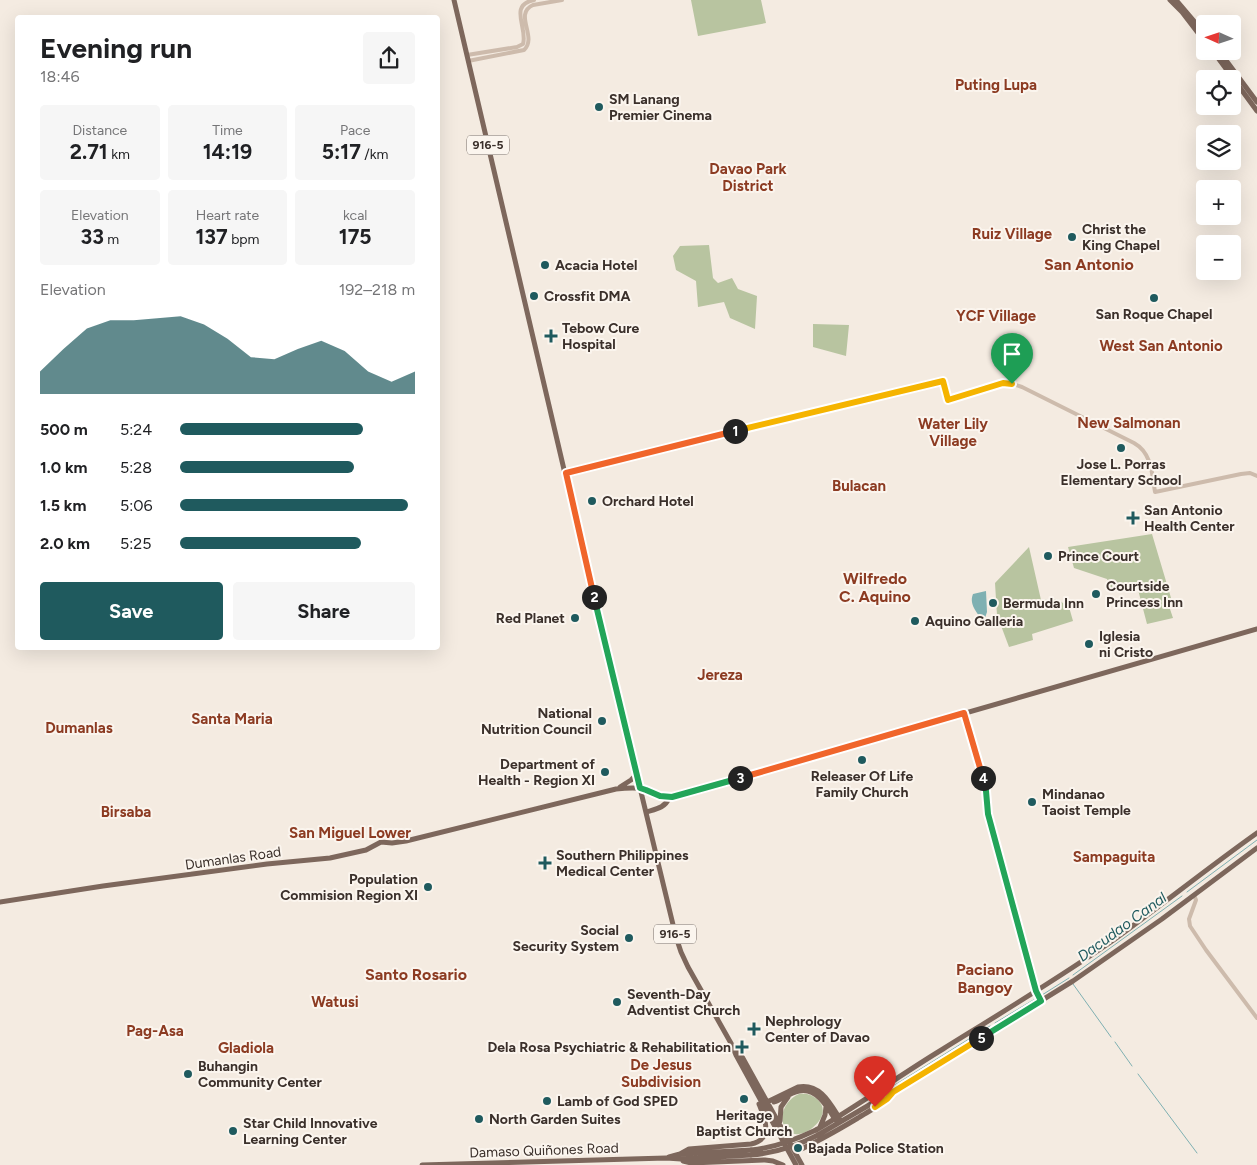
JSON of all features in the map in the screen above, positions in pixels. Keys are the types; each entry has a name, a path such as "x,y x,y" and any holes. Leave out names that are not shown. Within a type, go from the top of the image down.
{"main road":[{"name":"916-5","path":"454,0 671,919 688,968 751,1082 780,1124 802,1165"},
{"path":"1170,0 1196,30"},
{"path":"1176,0 1196,23"},
{"path":"1220,60 1257,110"},
{"path":"1226,60 1257,102"},
{"path":"640,788 670,798 1257,629"},
{"path":"616,789 637,774"},
{"name":"Dumanlas Road","path":"0,902 267,864 330,858 366,850 381,842 406,841 616,789 640,788"},
{"path":"646,812 664,806 670,798"},
{"path":"838,1120 879,1089 1067,972 1115,939 1257,833"},
{"path":"838,1120 893,1092 1041,1001 1087,971 1257,848"},
{"path":"988,1021 994,1030"},
{"name":"916-5","path":"732,1045 740,1053 761,1090 796,1165"},
{"path":"751,1082 766,1124 766,1133 761,1140 751,1144 689,1149 684,1151 681,1157 691,1163 767,1160 783,1165"},
{"path":"766,1104 798,1087 812,1087 823,1095 838,1120"},
{"path":"761,1090 770,1096 778,1096"},
{"path":"766,1104 799,1091 810,1092 817,1095 838,1120"},
{"path":"795,1152 819,1141 870,1111 887,1099 893,1092"},
{"path":"780,1124 781,1107 790,1095"},
{"path":"818,1131 826,1116 825,1104"},
{"name":"Damaso Quiñones Road","path":"422,1165 765,1154 800,1144 838,1120"}],"street":[{"path":"525,46 520,10 526,2 534,0"},
{"path":"468,58 524,50 529,38 525,17 528,8 533,5 562,0"},
{"path":"566,473 943,381 948,400 1003,383 1022,387 1138,446 1146,454 1150,463 1155,492 1241,474 1250,473 1257,476"},
{"path":"964,713 984,782 988,814 1036,991 1041,1001"},
{"path":"1194,895 1196,901 1189,923 1206,950 1257,1018"}],"green space":[{"path":"691,0 761,0 766,23 698,36"},
{"path":"709,245 713,278 718,283 732,278 738,289 757,296 755,329 730,318 724,302 698,307 696,281 676,270 673,256 680,246"},
{"path":"813,324 849,325 846,356 813,347"},
{"path":"1152,534 1174,608 1170,609 1173,618 1147,624 1136,582 1111,589 1107,579 1074,568 1068,547"},
{"path":"1029,547 1041,600 1057,599 1069,607 1073,621 1032,634 1033,640 1009,647 997,615 995,583"},
{"path":"799,1094 808,1094 817,1099 822,1105 823,1112 816,1125 809,1130 796,1134 785,1128 782,1117 789,1101"}],"water":[{"path":"986,591 987,612 983,624 973,606 972,598 973,594"}],"waterway":[{"name":"Dacudao Canal","path":"1187,892 1257,840"},
{"name":"Dacudao Canal","path":"1073,975 1182,896"},
{"name":"Dacudao Canal","path":"1042,995 1069,978"},
{"path":"1073,984 1111,1037"},
{"name":"Dacudao Canal","path":"995,1023 1035,999"},
{"name":"Dacudao Canal","path":"882,1093 990,1026"},
{"path":"1115,1042 1132,1066"},
{"path":"1138,1074 1197,1153"}],"place":[{"name":"SM Lanang Premier Cinema","path":"599,107"},
{"name":"Christ the King Chapel","path":"1072,237"},
{"name":"Acacia Hotel","path":"545,265"},
{"name":"Crossfit DMA","path":"534,296"},
{"name":"San Roque Chapel","path":"1154,298"},
{"name":"Tebow Cure Hospital","path":"551,336"},
{"name":"Jose L. Porras Elementary School","path":"1121,448"},
{"name":"Orchard Hotel","path":"592,501"},
{"name":"San Antonio Health Center","path":"1133,518"},
{"name":"Prince Court","path":"1048,556"},
{"name":"Courtside Princess Inn","path":"1096,594"},
{"name":"Bermuda Inn","path":"993,603"},
{"name":"Red Planet","path":"575,618"},
{"name":"Aquino Galleria","path":"915,621"},
{"name":"Iglesia ni Cristo","path":"1089,644"},
{"name":"National Nutrition Council","path":"602,721"},
{"name":"Releaser Of Life Family Church","path":"862,760"},
{"name":"Department of Health - Region XI","path":"605,772"},
{"name":"Mindanao Taoist Temple","path":"1032,802"},
{"name":"Southern Philippines Medical Center","path":"545,863"},
{"name":"Population Commision Region XI","path":"428,887"},
{"name":"Social Security System","path":"629,938"},
{"name":"Seventh-Day Adventist Church","path":"617,1002"},
{"name":"Nephrology Center of Davao","path":"754,1029"},
{"name":"Dela Rosa Psychiatric & Rehabilitation","path":"742,1047"},
{"name":"Buhangin Community Center","path":"188,1074"},
{"name":"Heritage Baptist Church","path":"744,1099"},
{"name":"Lamb of God SPED","path":"547,1101"},
{"name":"North Garden Suites","path":"479,1119"},
{"name":"Star Child Innovative Learning Center","path":"233,1131"},
{"name":"Bajada Police Station","path":"798,1148"}],"district":[{"name":"Puting Lupa","path":"996,85"},
{"name":"Davao Park District","path":"748,178"},
{"name":"Ruiz Village","path":"1012,234"},
{"name":"San Antonio","path":"1089,264"},
{"name":"YCF Village","path":"996,316"},
{"name":"West San Antonio","path":"1161,346"},
{"name":"New Salmonan","path":"1129,423"},
{"name":"Water Lily Village","path":"953,432"},
{"name":"Bulacan","path":"859,486"},
{"name":"Wilfredo C. Aquino","path":"875,587"},
{"name":"Jereza","path":"720,675"},
{"name":"Santa Maria","path":"232,719"},
{"name":"Dumanlas","path":"79,728"},
{"name":"Birsaba","path":"126,812"},
{"name":"San Miguel Lower","path":"350,833"},
{"name":"Sampaguita","path":"1114,857"},
{"name":"Santo Rosario","path":"416,974"},
{"name":"Paciano Bangoy","path":"985,978"},
{"name":"Watusi","path":"335,1002"},
{"name":"Pag-Asa","path":"155,1031"},
{"name":"Gladiola","path":"246,1048"},
{"name":"De Jesus Subdivision","path":"661,1074"}],"route":[{"path":"875,1107 887,1099 893,1092 1041,1001 1036,991 988,814 984,782 964,713 674,797 666,798 640,788 566,473 943,381 948,400 1003,383 1012,384"}]}
